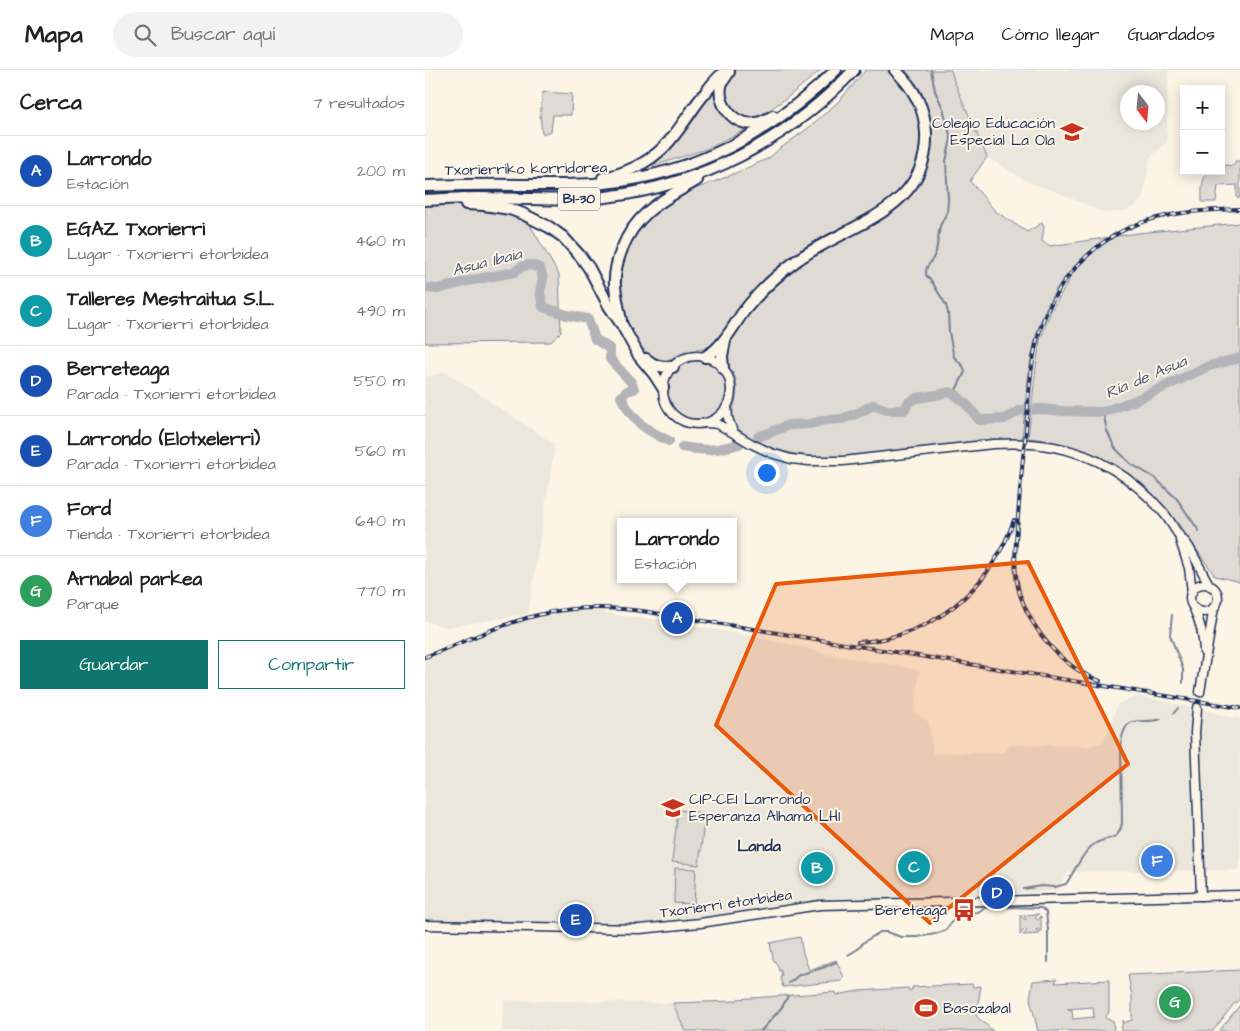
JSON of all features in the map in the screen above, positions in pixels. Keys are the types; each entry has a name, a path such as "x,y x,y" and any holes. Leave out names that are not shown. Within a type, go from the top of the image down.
{"highway":[{"path":"729,70 721,86 721,98 727,110 740,121 757,123 798,103"},
{"path":"573,185 610,177 638,166 652,158 665,147 696,103 719,75 729,70"},
{"name":"Txorierriko korridorea","path":"425,186 573,185 646,177 711,156 745,139 775,121 836,70"},
{"name":"Txorierriko korridorea","path":"427,200 605,197 675,182 723,164 756,148 788,128 822,101 854,70"},
{"path":"705,357 725,339 745,309 781,273 814,249 886,210 899,200 911,186 919,172 924,154 925,121 914,93 895,70"},
{"path":"622,325 615,276 618,257 629,233 652,207 723,164"},
{"path":"427,200 510,209 535,218 563,237 589,268 639,356 655,374 663,388"},
{"path":"723,368 722,356 725,339"},
{"path":"631,342 652,364 662,367 673,366"}],"street":[{"path":"707,423 715,420 727,408 730,401 730,380 723,368 711,359 705,357 683,359 673,366 663,388 664,397 672,413 679,419 693,424 718,424 760,449 791,459 823,462 843,461 1015,443 1054,447 1076,452 1096,460 1128,479 1146,494 1163,512 1189,548 1209,586"},
{"path":"727,408 733,432"},
{"path":"1178,533 1189,568 1192,592 1190,599 1203,633 1204,666"},
{"path":"1192,592 1198,586 1209,586 1214,589 1217,597 1200,692"},
{"path":"1194,609 1207,612 1214,607"},
{"path":"1197,708 1195,732 1201,896"},
{"name":"Txorierri etorbidea","path":"425,925 640,929 700,923 820,905 1240,895"}],"highlighted area":[{"path":"1028,562 1128,764 930,923 716,725 776,584"}],"shaded area":[{"path":"736,70 821,70 777,105 758,116 747,118 734,111 727,97 727,84"},
{"path":"866,70 886,70 900,83 920,117 921,133 914,175 886,206 793,258 772,273 750,295 713,345 703,349 687,351 665,361 654,358 642,348 631,332 625,317 621,290 622,266 633,236 644,222 667,205 695,189 769,158 837,103"},
{"path":"905,70 951,70 987,157 970,181 995,211 1027,232 1042,223 1044,227 1042,241 1050,246 1138,233 1240,223 1240,582 1215,576 1178,523 1139,481 1094,454 1045,440 1028,438 1040,340 1051,311 1070,279 1064,278 1052,296 1036,335 1028,376 1022,439 944,445 867,456 820,457 774,449 752,439 736,426 733,412 737,385 726,358 727,344 732,336 755,306 783,277 817,253 888,215 908,198 924,173 932,142 932,127 924,97 916,83"},
{"name":"Colegio Educación Especial La Ola","path":"951,70 1168,70 1167,142 1150,157 1143,197 1136,206 1125,211 1105,213 1028,182 987,157"},
{"path":"713,89 716,90 717,101 724,116 732,124 749,128 706,149 653,166 679,139"},
{"path":"543,92 572,94 571,115 553,115 551,131 542,134 540,115"},
{"path":"1235,161 1240,161 1240,198 1237,198 1237,185 1218,186 1216,202 1202,202 1205,176 1225,175 1225,165 1232,166 1235,164"},
{"path":"425,181 469,188 514,187 530,225 559,275 561,332 551,342 425,343"},
{"path":"691,361 703,361 718,369 726,384 726,396 718,411 703,419 691,419 676,411 668,396 668,384 676,369"},
{"path":"446,372 555,445 528,614 446,627 425,621 425,377"},
{"path":"594,609 615,615 728,632 802,647 828,655 919,670 915,713 929,722 933,754 1003,752 1010,745 1090,746 1103,742 1118,704 1138,696 1240,719 1240,870 1069,872 1056,891 957,897 819,899 705,916 705,918 638,926 425,923 425,657 505,625 561,610"},
{"path":"678,810 705,813 699,865 672,862"},
{"path":"675,868 696,869 694,904 674,903"},
{"path":"1039,914 1035,918 1038,920 1041,916 1041,932 1038,929 1036,930 1040,934 1023,935 1027,931 1025,929 1020,935 1020,915 1025,920 1026,918 1023,915"},
{"path":"800,937 809,970 836,960 844,977 842,981 783,987 780,977 782,976 781,971 779,971 773,959 770,943"},
{"path":"1240,970 1240,999 1213,1031 1121,1031 1123,1020 1123,1023 1132,1020 1132,997 1128,975"},
{"path":"1057,979 1055,983 1109,980 1109,1012 1106,1016 1107,1019 1113,1021 1114,1031 1038,1031 1030,999 1033,981","holes":["1093,1007 1094,1017 1073,1019 1072,1010 1067,1009"]},
{"path":"972,984 973,987 981,986 976,1016 993,1031 685,1031 673,1003 736,1001 737,999 836,992 837,995 858,991 908,988 908,990 912,990 912,987"},
{"path":"504,1000 673,1003 685,1031 502,1031"},
{"path":"1240,1005 1240,1031 1219,1031"}],"waterway":[{"path":"931,70 935,91 943,108 951,139 946,161 947,212 940,226 936,252 927,267 926,275 946,305 954,357 963,366 965,371 955,394"},
{"name":"Asua Ibaia","path":"425,288 438,289 514,272 523,266 531,265 540,268 543,279 540,291 543,307 567,315 588,319 595,339 610,349 610,359 631,382 634,389 627,391 621,397 630,413 646,428 669,441"},
{"name":"Ría de Asua","path":"758,437 789,425 842,419 873,405 887,410 904,410 909,402 917,398 949,392 955,394 969,407 979,420 1004,419 1021,410 1043,409 1103,412 1136,400 1209,366 1240,358"},
{"path":"1103,412 1107,431 1115,448 1131,464 1155,478 1177,499 1199,531"},
{"path":"682,447 711,450 739,444"},
{"path":"1172,615 1170,635 1183,669 1183,683"},
{"path":"1174,713 1178,708"},
{"path":"1024,889 1041,886 1055,887 1066,884 1089,848 1118,834 1122,823 1121,742 1124,732 1127,726 1135,721 1161,719"},
{"path":"848,955 880,932 887,932 901,937 917,937 945,931 961,913 978,912 984,908 1041,908 1046,912 1048,962"},
{"path":"789,983 799,975 836,962"},
{"path":"761,1031 782,1007 788,996"}],"tunnel":[{"path":"1197,708 1200,692"}],"railway":[{"path":"1100,681 1073,667 1041,635 1020,595 1016,575 1015,556 1030,382 1034,352 1042,324 1055,295 1073,270 1105,241 1122,231 1159,217 1198,211 1240,209"},
{"path":"858,642 885,638 911,631 934,620 955,605 974,588 990,568 1014,520"},
{"path":"425,657 485,632 532,617 571,609 618,609 642,611 1240,708"}],"place":[{"name":"Colegio Educación Especial La Ola","path":"1072,132"},
{"name":"Larrondo","path":"677,618"},
{"name":"CIP-CEI Larrondo Esperanza Alhama LHI","path":"673,808"},
{"name":"Ford","path":"1157,861"},
{"name":"Talleres Mestraitua S.L.","path":"914,867"},
{"name":"EGAZ Txorierri","path":"817,868"},
{"name":"Berreteaga","path":"997,893"},
{"name":"Bereteaga","path":"964,910"},
{"name":"Larrondo (Elotxelerri)","path":"576,920"},
{"name":"Arnabal parkea","path":"1175,1002"},
{"name":"Basozabal","path":"926,1008"}],"district":[{"name":"Landa","path":"759,846"}]}
